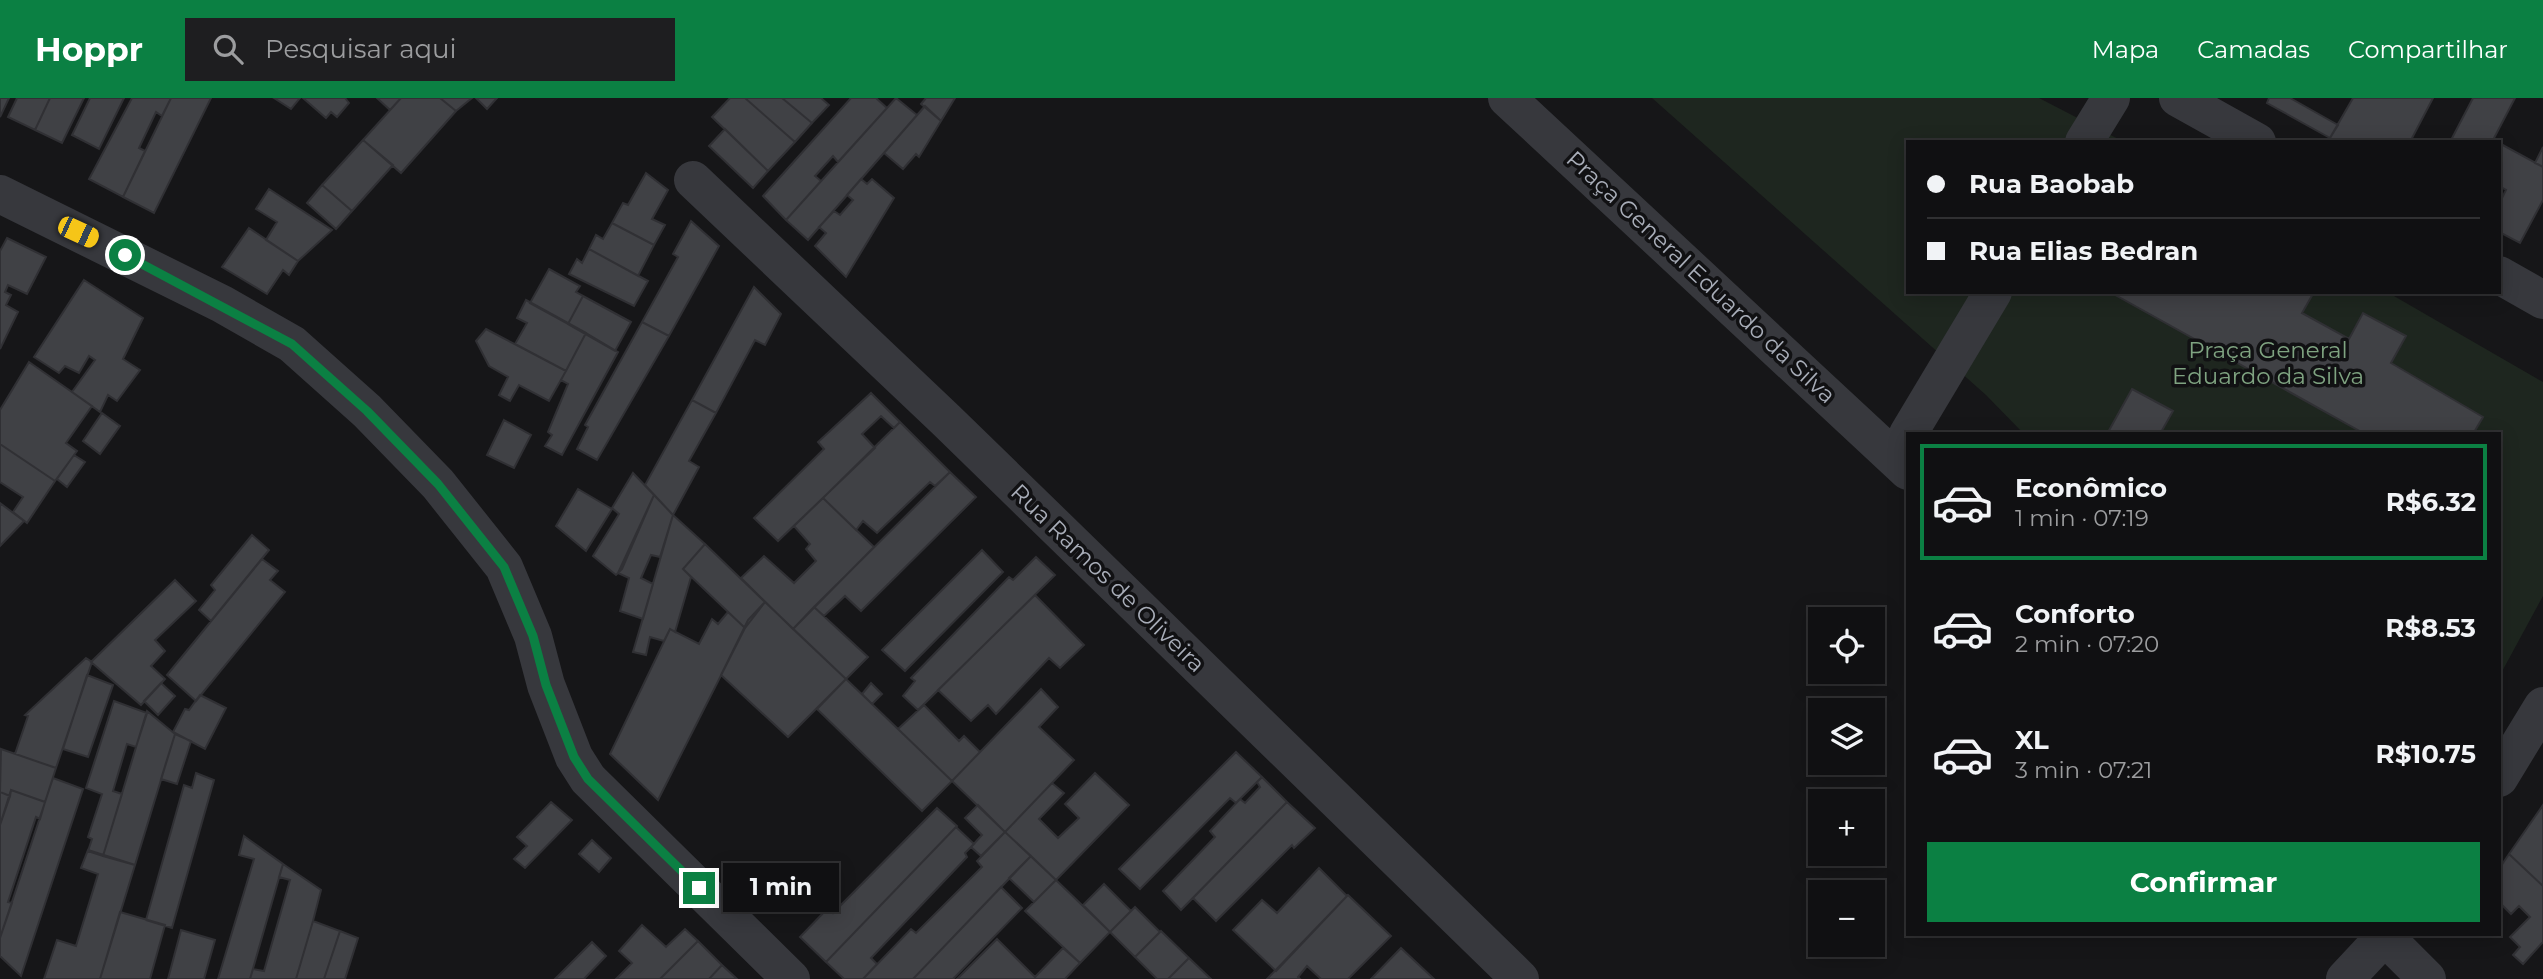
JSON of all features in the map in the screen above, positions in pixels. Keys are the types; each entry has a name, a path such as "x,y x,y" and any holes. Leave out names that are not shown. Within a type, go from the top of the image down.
{"street":[{"name":"Praça General Eduardo da Silva","path":"1507,98 1904,450"},
{"path":"2085,140 2111,98"},
{"path":"2201,104 2255,140"},
{"name":"Rua Ramos de Oliveira","path":"693,180 946,420 1520,979"},
{"path":"0,194 222,304 292,344 367,411 438,484 504,567 533,636 546,685 574,757 588,779 791,979"},
{"path":"2501,276 2543,300"},
{"name":"Praça General Eduardo da Silva","path":"1914,432 1992,294"},
{"path":"2501,775 2543,706"},
{"path":"2345,979 2385,936 2427,979"}],"green space":[{"name":"Praça General Eduardo da Silva","path":"1652,98 2039,98 2120,140 1906,140 1906,294 2390,294 2543,382 2543,596 2501,673 2501,432 2022,432 1986,395"}],"building":[{"path":"0,98 9,98 0,117"},
{"path":"17,98 50,98 35,130 8,117"},
{"path":"50,98 84,98 62,143 35,130"},
{"path":"90,98 124,98 99,149 72,135"},
{"path":"132,98 171,98 162,116 156,112 139,148 145,151 123,197 89,179"},
{"path":"171,98 211,98 154,213 123,197"},
{"path":"274,98 300,98 291,109"},
{"path":"303,98 345,98 349,103 337,117 331,112 326,118"},
{"path":"377,98 401,98 390,110"},
{"path":"401,98 440,98 456,111 401,173 363,140"},
{"path":"440,98 472,98 456,111"},
{"path":"476,98 497,98 487,109"},
{"path":"730,98 745,98 795,142 768,171 712,117"},
{"path":"745,98 782,98 812,123 795,142"},
{"path":"782,98 821,98 829,105 812,123"},
{"path":"851,98 876,98 887,108 838,162 833,156 815,176 821,181 786,220 763,196"},
{"path":"896,98 917,115 808,240 786,220"},
{"path":"926,98 955,98 941,121 921,104"},
{"path":"2269,98 2290,98 2338,125 2330,138 2267,103"},
{"path":"2353,98 2433,98 2411,140 2330,138"},
{"path":"2473,98 2515,98 2493,140 2451,140"},
{"path":"925,106 941,121 919,157 916,154 903,169 884,153"},
{"path":"725,129 768,171 753,188 709,146"},
{"path":"363,140 393,165 352,211 322,185"},
{"path":"2501,144 2543,167 2543,200 2520,243 2501,233 2501,200 2506,190 2501,187"},
{"path":"2543,147 2543,167 2535,163"},
{"path":"646,173 668,190 652,219 665,225 654,245 612,223 623,203 628,205"},
{"path":"861,179 867,184 872,179 894,198 846,277 815,246 826,233 819,227 834,211 840,215 853,200 847,195"},
{"path":"322,185 352,211 336,229 307,203"},
{"path":"269,189 332,230 298,261 266,240 277,222 256,209"},
{"path":"691,221 719,246 669,336 642,322 678,257 673,254"},
{"path":"612,223 654,245 638,276 589,249 596,235 603,239"},
{"path":"249,228 298,261 289,275 283,270 267,294 222,267"},
{"path":"7,238 46,257 27,294 8,285 5,292 11,295 6,305 18,312 0,349 0,251"},
{"path":"589,249 648,281 634,306 569,274 577,259 582,263"},
{"path":"549,269 580,286 576,292 583,296 568,324 530,303"},
{"path":"84,280 143,318 123,359 140,370 117,401 108,395 100,412 72,392 95,360 89,356 79,373 65,366 59,373 34,357"},
{"path":"754,287 781,314 765,345 755,340 716,413 692,400"},
{"path":"2114,294 2313,294 2302,313 2349,339 2363,313 2406,336 2391,363 2483,417 2474,432 2361,432"},
{"path":"583,296 631,322 615,351 568,324"},
{"path":"526,300 586,333 566,371 515,344 527,323 517,318"},
{"path":"642,322 669,336 597,460 577,449 588,427 585,425"},
{"path":"486,329 566,371 549,401 519,385 510,401 499,395 508,377 489,366 476,341"},
{"path":"586,333 618,352 562,455 545,446 552,435 548,432 568,384 561,380"},
{"path":"29,362 92,406 66,443 77,451 55,481 0,444 0,410"},
{"path":"2132,389 2173,411 2161,432 2108,432"},
{"path":"871,393 900,422 894,428 881,416 862,434 875,448 778,541 754,518 824,449 818,442"},
{"path":"692,400 716,413 689,461 699,467 673,515 645,485"},
{"path":"102,413 120,426 100,454 83,441"},
{"path":"504,420 531,435 514,468 487,455"},
{"path":"900,422 950,472 935,486 930,482 877,533 863,521 856,530 823,498"},
{"path":"0,444 55,481 27,523 13,512 23,497 0,482"},
{"path":"74,455 85,462 67,487 57,479"},
{"path":"950,472 976,497 861,611 845,596 824,616 814,607"},
{"path":"633,473 654,495 622,569 616,575 593,556 619,514 612,508"},
{"path":"578,489 612,509 586,551 556,526"},
{"path":"654,495 673,515 660,557 651,555 641,578 653,584 643,619 620,611 629,578 618,573"},
{"path":"823,498 874,547 793,629 741,578 764,556 794,583 816,561 806,549 810,544 794,526"},
{"path":"0,503 24,521 0,546"},
{"path":"673,515 705,544 683,569 691,577 675,632 670,629 664,641 650,637 646,655 633,652"},
{"path":"252,535 269,550 211,621 199,610 215,590 211,585"},
{"path":"705,544 765,602 745,628 683,569"},
{"path":"982,550 1003,572 905,671 882,650"},
{"path":"1036,557 1055,575 918,710 903,696 915,681 911,678 1009,577 1013,580"},
{"path":"262,559 278,571 270,580 285,592 196,701 167,675"},
{"path":"175,580 196,601 155,640 165,651 151,666 165,679 141,705 91,662"},
{"path":"1035,595 1084,645 1060,668 1049,658 996,714 988,705 971,721 938,690"},
{"path":"765,602 846,679 788,737 721,675 748,620"},
{"path":"814,607 868,657 846,679 793,629"},
{"path":"728,612 745,628 658,800 610,754 670,629 699,644 712,619 718,624"},
{"path":"86,658 92,662 56,768 15,754 28,716 25,715"},
{"path":"87,675 113,685 88,757 63,749"},
{"path":"846,679 952,781 922,811 817,709"},
{"path":"161,683 175,696 158,715 144,701"},
{"path":"871,683 882,694 872,704 862,694"},
{"path":"1041,689 1058,707 1039,727 1074,760 1005,832 952,781"},
{"path":"200,695 226,708 205,749 173,732 185,709 189,710"},
{"path":"114,701 147,713 136,747 127,744 113,791 122,794 103,856 88,851 92,839 88,837 102,794 86,788"},
{"path":"924,705 959,741 964,736 980,752 952,781 898,729"},
{"path":"147,711 175,734 135,865 103,856"},
{"path":"175,734 191,741 177,784 161,779"},
{"path":"1,749 56,768 45,802 11,790 10,796 0,792"},
{"path":"1236,752 1262,777 1236,803 1230,798 1140,889 1119,869"},
{"path":"196,773 214,780 172,928 146,920 184,785 192,788"},
{"path":"1095,773 1129,805 1056,880 1005,832 1052,783 1064,793 1039,819 1058,838 1079,818 1065,804"},
{"path":"1262,777 1287,802 1181,910 1163,891 1215,837 1210,831 1240,799 1245,803 1260,787 1257,782"},
{"path":"53,778 83,789 21,976 0,956 0,938"},
{"path":"11,790 45,802 40,819 36,817 8,902 12,903 0,938 0,825"},
{"path":"0,792 10,796 0,825"},
{"path":"551,802 572,820 525,868 514,859 527,846 517,837"},
{"path":"1287,802 1315,828 1294,848 1292,845 1216,921 1193,898"},
{"path":"978,805 1005,832 981,856 971,847 982,835 965,818"},
{"path":"2543,805 2543,886 2509,854"},
{"path":"937,808 957,826 826,962 800,937 828,908 833,913"},
{"path":"956,827 974,844 965,853 967,857 871,958 877,964 863,979 844,979 826,962"},
{"path":"1005,832 1031,856 913,979 863,979 911,929 916,933 982,867 977,861"},
{"path":"244,836 283,864 250,979 218,979 254,859 239,855"},
{"path":"592,840 611,858 599,872 579,854"},
{"path":"88,850 135,865 100,979 44,979 57,940 76,946 98,874 81,868"},
{"path":"2509,854 2543,886 2543,942 2523,964 2513,955 2520,947 2510,937 2530,917 2519,906 2511,914 2501,904 2501,866"},
{"path":"1031,856 1056,880 1034,902 1009,878"},
{"path":"283,864 321,890 313,921 296,979 250,979 253,969 264,971 290,880 279,877"},
{"path":"1319,868 1347,896 1276,971 1233,930 1262,900 1277,913"},
{"path":"1056,880 1110,932 1080,963 1025,911"},
{"path":"1104,884 1131,911 1110,932 1083,905"},
{"path":"1001,887 1022,908 953,979 913,979"},
{"path":"1348,895 1391,936 1348,979 1321,979 1307,966 1298,977 1300,979 1267,979"},
{"path":"1135,907 1160,932 1135,957 1110,932"},
{"path":"120,912 165,925 150,979 100,979"},
{"path":"313,921 340,931 324,979 296,979"},
{"path":"642,925 666,947 685,929 698,941 660,979 616,979 632,963 619,951"},
{"path":"181,930 215,940 204,979 168,979"},
{"path":"340,931 358,938 345,979 324,979"},
{"path":"1161,931 1189,958 1168,979 1157,979 1135,957"},
{"path":"997,939 1035,977 1063,948 1080,963 1065,979 957,979"},
{"path":"698,941 722,965 709,979 660,979"},
{"path":"592,942 606,956 584,979 555,979"},
{"path":"1401,948 1434,979 1371,979"},
{"path":"1189,958 1211,979 1168,979"},
{"path":"722,965 737,979 709,979"}],"route":[{"path":"125,255 222,304 292,344 367,411 438,484 504,567 533,636 546,685 574,757 588,779 699,888"}]}
